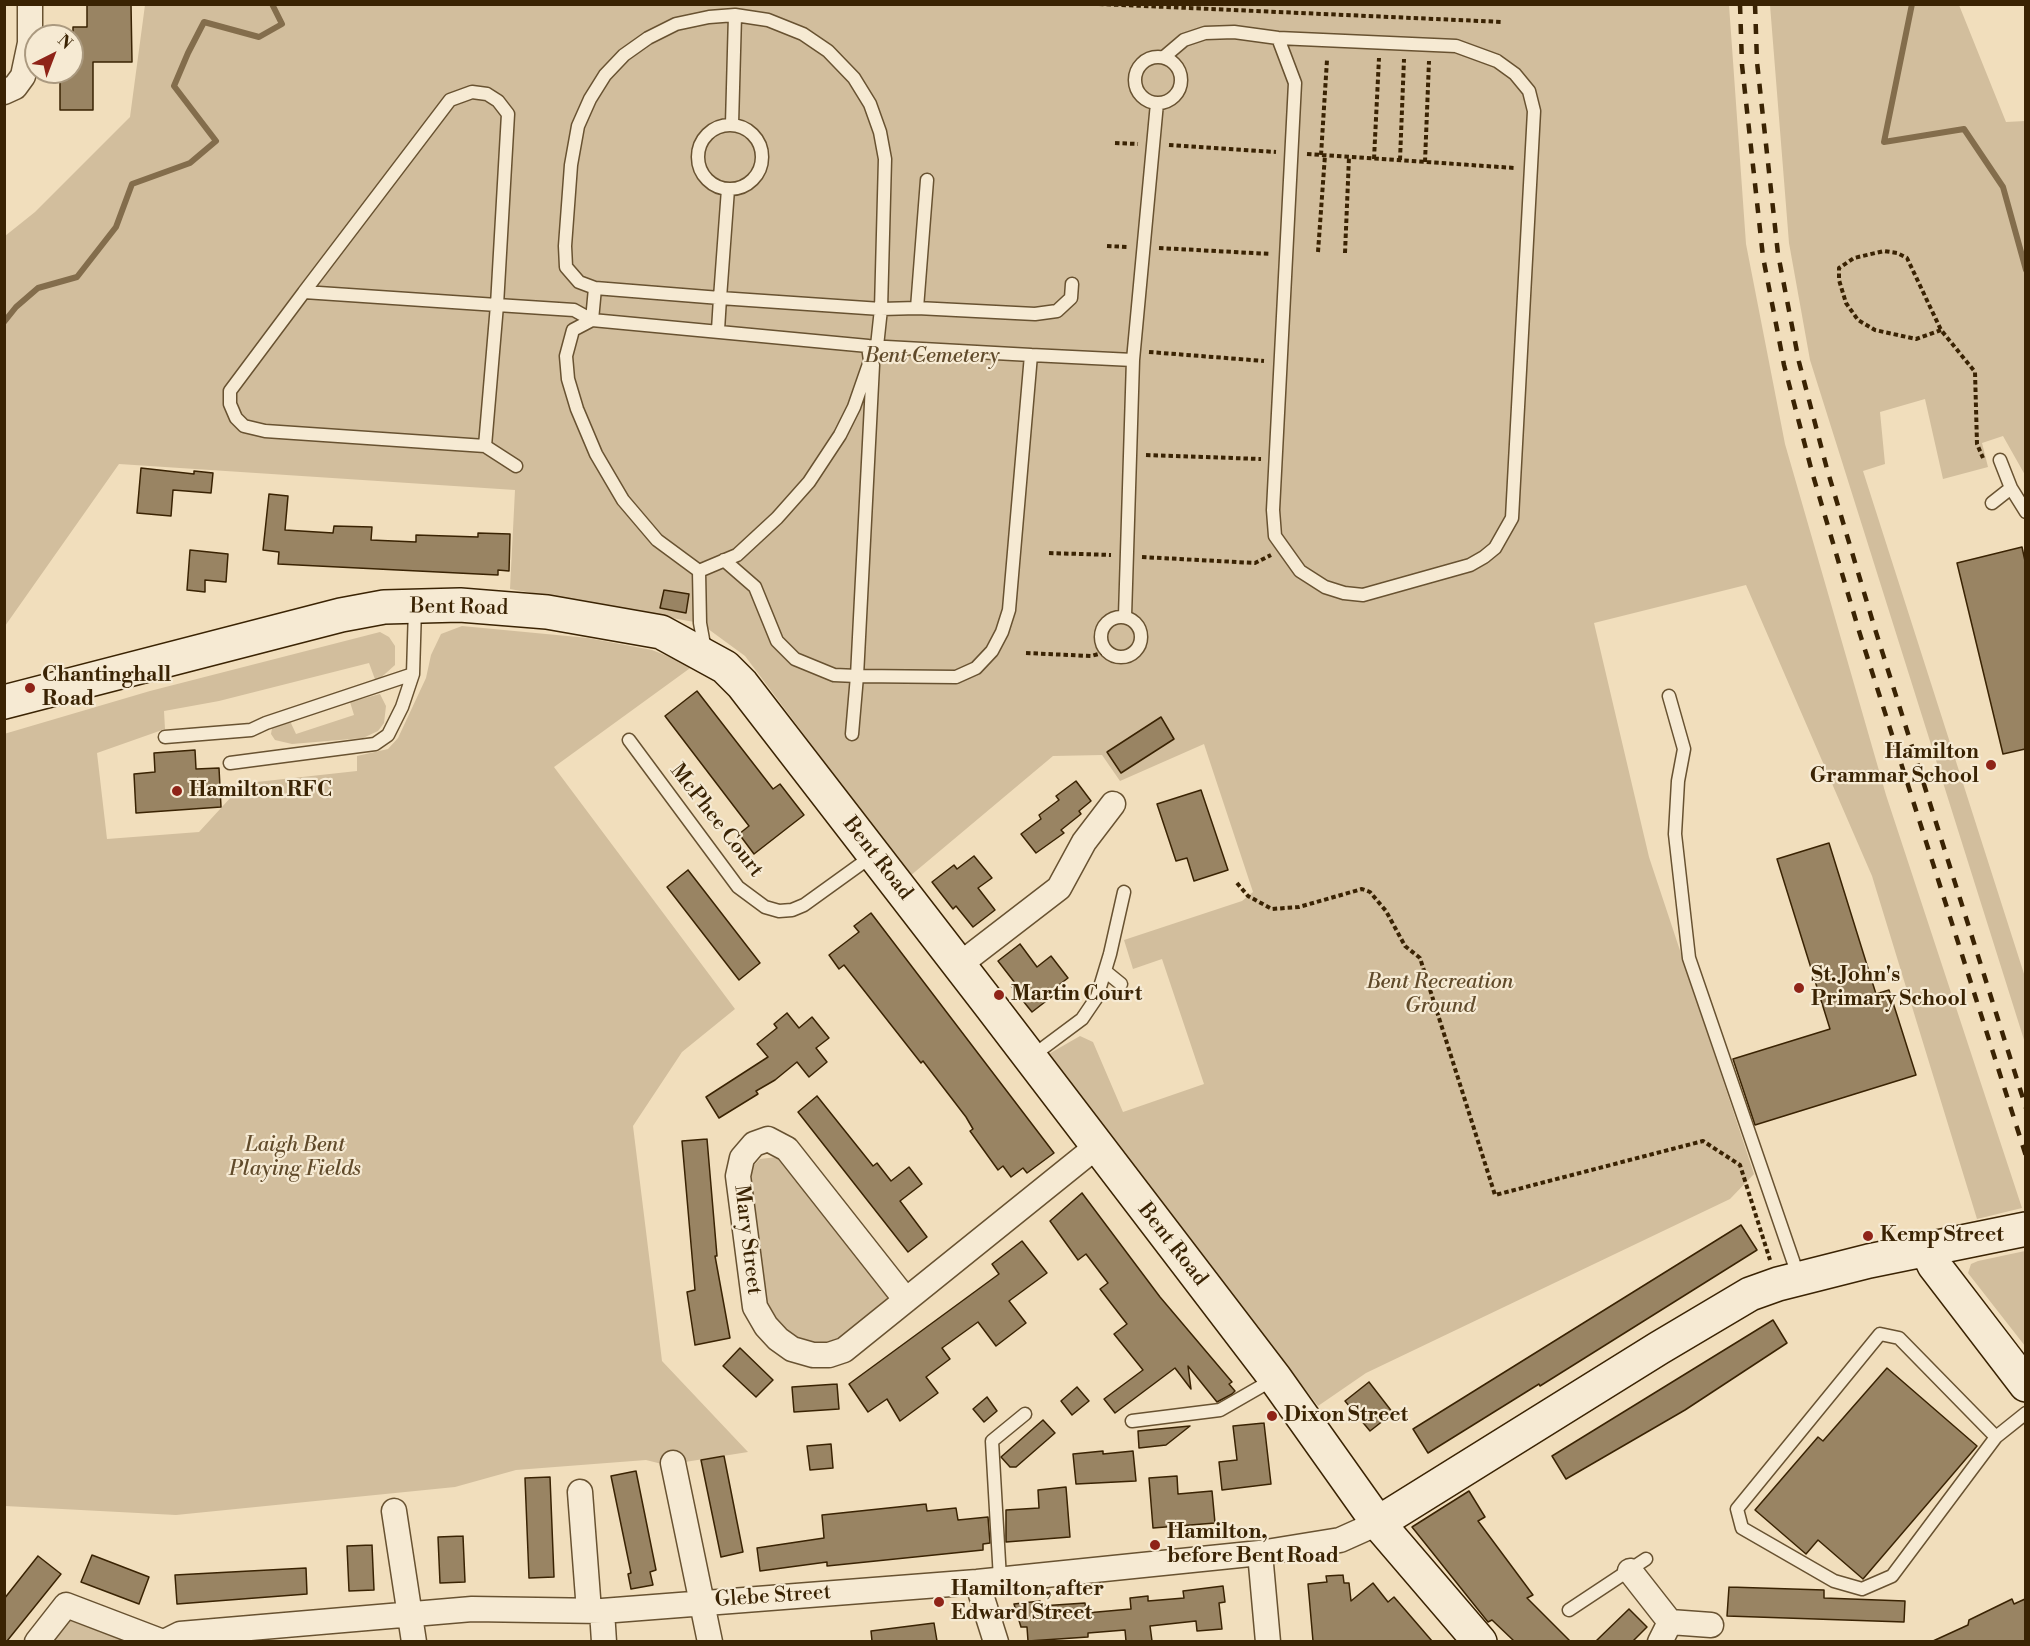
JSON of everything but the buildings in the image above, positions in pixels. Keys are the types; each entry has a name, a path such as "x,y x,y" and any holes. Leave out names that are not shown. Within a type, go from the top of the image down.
{"street":[{"path":"4,92 15,87 23,76 30,43 30,4"},
{"name":"Bent Road","path":"4,702 341,615 384,607 460,606 546,612 661,632 725,667 742,684 1275,1378 1378,1523 1480,1641"},
{"path":"959,965 1059,888 1084,842 1113,804"},
{"name":"Mary Street","path":"906,1300 787,1149 768,1139 754,1144 742,1158 738,1176 755,1307 766,1326 778,1339 792,1349 813,1355 829,1355 844,1350 1096,1147"},
{"path":"1378,1523 1750,1294 1788,1282 2016,1232"},
{"path":"1927,1250 1934,1265 2025,1384"},
{"path":"673,1463 710,1641"},
{"path":"580,1492 595,1611 604,1641"},
{"path":"394,1510 414,1641"},
{"name":"Glebe Street","path":"164,1641 180,1634 472,1609 595,1611 989,1580 1260,1553 1340,1540 1378,1523"},
{"path":"1260,1553 1268,1641"},
{"path":"1638,1565 1665,1632 1711,1625"},
{"path":"989,1580 996,1641"},
{"path":"37,1641 66,1605 164,1641"}],"lane":[{"path":"732,124 735,15"},
{"path":"699,571 737,555 777,518 809,482 840,435 854,407 870,361 881,309 885,159 880,132 870,104 854,78 835,58 803,34 768,20 735,15 709,16 676,24 648,38 617,62 590,99 578,126 571,165 565,246 566,267 579,282 595,288 720,298 881,309 917,308 1035,314 1057,311 1071,298 1072,284"},
{"path":"1157,103 1142,96 1135,84 1135,73 1146,60 1164,57 1184,40 1205,33 1234,32 1278,38 1456,46 1497,61 1515,74 1529,91 1534,111 1515,494 1507,531 1495,548 1470,565 1363,595 1344,594 1325,587 1300,571 1275,536 1273,519 1275,460 1295,83 1278,38"},
{"path":"1157,103 1176,94 1180,84 1180,73 1174,63 1164,57"},
{"path":"485,446 497,305 508,114 498,101 487,94 472,92 450,100 230,391 230,404 236,418 244,426 265,431 485,446 516,466"},
{"path":"1125,616 1133,356 1157,103"},
{"path":"732,124 746,129 757,139 762,159 754,179 742,187 728,189 714,185 703,175 698,162 699,147 706,135 718,127 732,124"},
{"path":"917,308 927,180"},
{"path":"718,330 728,189"},
{"path":"592,320 595,288"},
{"path":"304,292 574,310 592,320 873,346 1031,355 1133,356"},
{"path":"592,320 573,330 566,356 568,379 577,409 596,454 623,500 657,540 699,571"},
{"path":"724,560 755,587 777,641 795,658 834,675 956,677 976,668 992,651 1002,632 1009,610 1014,576 1031,355"},
{"path":"852,734 874,363 870,361"},
{"path":"2000,460 2011,488 2025,512"},
{"path":"1992,503 2011,488"},
{"path":"699,571 700,623 706,655"},
{"path":"230,763 375,744 387,735 402,707 413,674 416,607"},
{"path":"1125,616 1134,620 1142,635 1133,654 1117,657 1106,652 1100,639 1106,621 1125,616"},
{"path":"165,736 251,730 413,674"},
{"path":"1669,696 1684,749 1678,781 1675,834 1689,958 1788,1282"},
{"name":"McPhee Court","path":"629,740 738,887 765,907 786,911 804,905 873,855"},
{"path":"1030,1057 1092,1013 1105,971 1124,891"},
{"path":"1105,971 1121,984"},
{"path":"1996,1437 1899,1338 1880,1334 1737,1509 1742,1528 1834,1581 1862,1589 1892,1576 1996,1437 2025,1413"},
{"path":"1132,1421 1220,1410 1275,1378"},
{"path":"989,1580 992,1441 1025,1414"},
{"path":"1569,1610 1638,1565"}],"path":[{"path":"1099,4 1503,22"},
{"path":"1374,159 1378,58"},
{"path":"1425,162 1430,58"},
{"path":"1400,160 1404,59"},
{"path":"1318,252 1327,60"},
{"path":"1115,143 1531,169"},
{"path":"1345,253 1350,157"},
{"path":"1107,246 1286,255"},
{"path":"1941,330 1916,339 1875,330 1866,325 1858,320 1845,303 1839,280 1839,268 1854,258 1884,251 1897,253 1907,258 1941,330 1975,372 1977,444 1988,467 2000,460"},
{"path":"1133,356 1280,362"},
{"path":"1130,454 1275,460"},
{"path":"1048,553 1255,564 1283,549"},
{"path":"1026,653 1091,656 1106,652"},
{"path":"1237,883 1248,896 1272,909 1299,908 1362,889 1370,892 1386,911 1405,946 1420,958 1495,1196 1702,1141 1740,1165 1788,1282"}],"green space":[{"path":"145,5 1729,5 1746,244 1785,444 1886,795 2022,1208 1977,1219 1872,876 1746,585 1594,623 1649,857 1754,1174 1730,1199 1366,1373 1318,1406 1047,1055 1080,1036 1093,1042 1123,1112 1204,1084 1162,959 1133,969 1124,940 1242,901 1253,892 1204,744 1120,781 1102,755 1053,756 910,876 745,656 700,623 510,589 515,490 119,464 5,626 5,236 35,212 130,117"},
{"path":"1770,5 1959,5 2006,122 2025,121 2025,475 2003,436 1982,443 1988,467 1943,479 1925,399 1880,412 1885,464 1863,471 2025,977 2025,1043 1810,360 1789,243"},
{"name":"Laigh Bent Playing Fields","path":"462,626 588,638 652,650 693,666 554,767 735,1009 682,1052 633,1126 662,1361 748,1452 666,1465 646,1460 516,1470 455,1487 176,1515 5,1506 4,734 150,691 380,632 389,637 395,646 395,665 376,682 369,663 219,701 164,711 165,729 97,753 107,839 199,832 232,796 229,785 357,771 357,756 388,749 398,738 426,678 431,655 441,634"},
{"path":"380,694 386,706 384,723 378,731 363,738 292,744 275,740 271,734 272,728 290,721 296,734 354,715 350,702"},
{"path":"777,1157 785,1162 888,1294 884,1309 831,1345 816,1345 790,1338 766,1308 748,1171 760,1159"},
{"path":"2026,1251 2025,1346 1968,1273 1971,1264 1978,1261"},
{"path":"72,1617 132,1642 52,1642"}],"waterway":[{"path":"4,322 16,307 38,288 77,277 116,227 132,184 190,163 216,141 174,86 204,22 259,37 282,24 272,4"},
{"path":"1912,4 1884,142 1964,129 2003,187 2026,270"}],"railway":[{"path":"1740,4 1742,65 1763,257 1784,365 1812,472 1859,631 2026,1156"},
{"path":"1755,4 1757,62 1778,254 1799,362 1827,469 1875,629 2026,1108"}],"place":[{"name":"Chantinghall Road","path":"30,688"},
{"name":"Hamilton Grammar School","path":"1991,765"},
{"name":"Hamilton RFC","path":"177,791"},
{"name":"St. John's Primary School","path":"1799,988"},
{"name":"Martin Court","path":"999,995"},
{"name":"Kemp Street","path":"1868,1236"},
{"name":"Dixon Street","path":"1272,1416"},
{"name":"Hamilton, before Bent Road","path":"1155,1545"},
{"name":"Hamilton, after Edward Street","path":"939,1602"}],"park label":[{"name":"Bent Cemetery","path":"932,357"},
{"name":"Bent Recreation Ground","path":"1440,995"}]}
